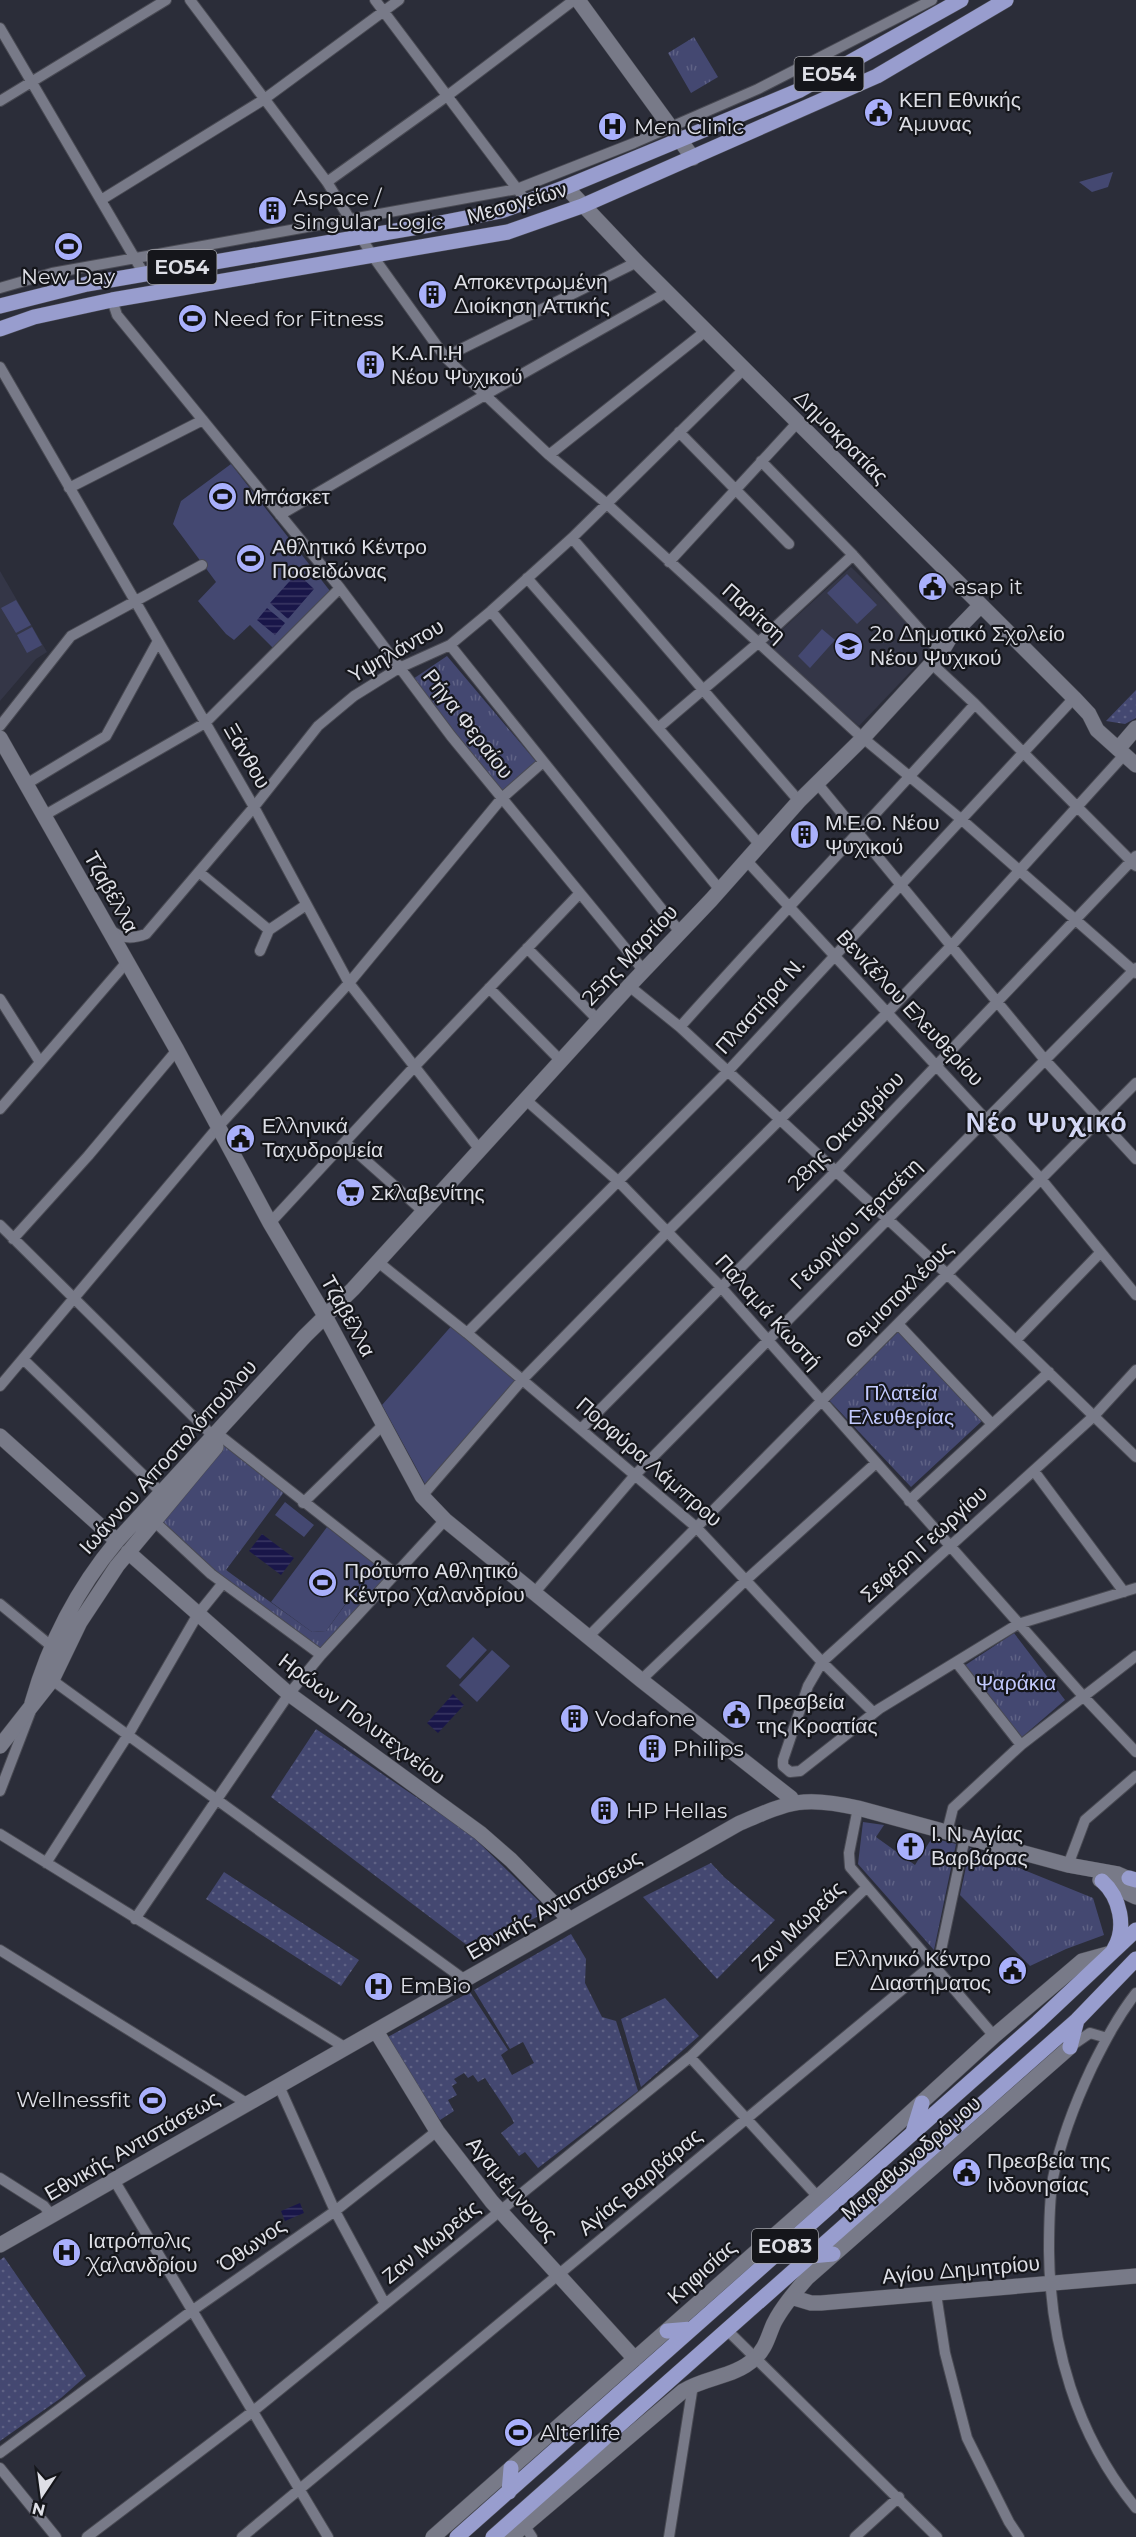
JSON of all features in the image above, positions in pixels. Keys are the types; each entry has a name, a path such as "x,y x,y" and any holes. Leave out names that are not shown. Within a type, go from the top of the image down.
{"main road":[{"name":"Μεσογείων","path":"0,306 87,284 463,219 527,202 626,162 674,134 800,90 961,0"},
{"name":"Μεσογείων","path":"0,329 34,317 112,300 508,231 582,206 877,76 1006,0"},
{"path":"626,162 634,143"},
{"path":"1102,1881 1114,1895 1120,1914 1120,1935 1111,1953"},
{"name":"Κηφισίας","path":"457,2537 1038,2022 1136,1930"},
{"name":"ΕΟ83","path":"493,2537 652,2406 727,2330 1077,2020 1136,1959"},
{"path":"1070,2047 1077,2020"},
{"path":"913,2132 922,2103"},
{"path":"809,2224 815,2200"},
{"path":"811,2256 833,2254"},
{"path":"667,2331 691,2330"},
{"path":"509,2492 511,2468"}],"street":[{"path":"0,101 166,0"},
{"name":"Παρίτση","path":"190,0 263,100 327,182 372,255 445,357 549,455 607,504 863,738 962,820 1135,971"},
{"path":"375,0 527,202"},
{"path":"101,200 263,100 399,0"},
{"path":"327,182 576,0 693,158"},
{"name":"Μεσογείων","path":"0,288 52,273 517,189 634,143 674,134 932,0"},
{"path":"0,28 144,274"},
{"name":"Δημοκρατίας","path":"567,187 582,206 637,262 984,610 1089,714 1104,723 1128,748 1136,765"},
{"path":"445,357 637,262"},
{"path":"280,515 485,395 668,292"},
{"name":"Ρήγα Φεραίου","path":"112,300 117,315 340,588 399,668 502,798 644,971"},
{"path":"549,455 707,330"},
{"name":"Ξάνθου","path":"0,367 254,807 349,983 480,1150"},
{"name":"Υψηλάντου","path":"107,926 119,936 135,937 146,934 254,807 318,726 354,696 399,668 450,645 491,611 572,538 745,368"},
{"path":"69,488 203,420"},
{"path":"669,562 797,423"},
{"path":"679,432 789,544"},
{"path":"761,461 853,555 975,704 1076,807 1134,861"},
{"path":"572,538 799,801"},
{"path":"658,728 758,643 853,555"},
{"path":"0,726 71,636 202,565"},
{"path":"527,578 760,845"},
{"path":"45,815 206,723 340,588"},
{"name":"25ης Μαρτίου","path":"327,1320 343,1310 353,1289 799,801 863,738 936,658 951,636 984,610"},
{"path":"491,611 720,890"},
{"path":"28,783 106,736 158,641"},
{"path":"450,645 680,932"},
{"name":"Πλαστήρα Ν.","path":"467,1333 728,1071 1074,698"},
{"path":"680,1028 789,905 910,778 975,704"},
{"path":"422,1496 523,1379 951,946 1128,748 1136,728"},
{"name":"Τζαβέλλα","path":"0,738 28,783 126,963 177,1050 270,1224 327,1320 422,1496 445,1520 641,1680 785,1793 793,1802"},
{"path":"0,1386 218,1127 349,983 502,798 543,762"},
{"path":"817,783 1045,1060 1136,1158"},
{"name":"Βενιζέλου Ελευθερίου","path":"746,860 1041,1179 1136,1295"},
{"name":"28ης Οκτωβρίου","path":"581,1429 836,1171 1134,861"},
{"path":"199,872 269,930"},
{"path":"270,1224 415,1066 579,894"},
{"path":"260,951 269,930 306,904"},
{"path":"527,948 598,1020"},
{"path":"0,1109 126,963"},
{"name":"Γεωργίου Τερτσέτη","path":"535,1592 636,1474 1135,971"},
{"path":"629,986 728,1071 888,1219 1136,1457"},
{"path":"489,988 561,1061"},
{"path":"1,1003 40,1062"},
{"path":"14,1239 88,1156 177,1050"},
{"name":"Θεμιστοκλέους","path":"589,1636 1136,1083"},
{"name":"Παλαμά Κωστή","path":"526,1100 619,1182 720,1286 1018,1624 1136,1752"},
{"path":"345,1142 424,1212"},
{"path":"0,1225 218,1437 396,1574"},
{"path":"1016,1340 1101,1252"},
{"name":"Πορφύρα Λάμπρου","path":"378,1262 523,1379 696,1527 822,1662 874,1713"},
{"name":"Ιωάννου Αποστολόπουλου","path":"0,1746 52,1680 80,1622 123,1546 163,1494 327,1320"},
{"path":"898,1324 993,1424"},
{"path":"23,1359 163,1494"},
{"name":"Σεφέρη Γεωργίου","path":"874,1713 800,1771 790,1772 783,1766 808,1686 822,1662 1094,1416 1136,1370"},
{"path":"909,1501 1048,1372"},
{"path":"303,1503 383,1425"},
{"name":"Ηρώων Πολυτεχνείου","path":"0,1436 289,1694 480,1833 511,1860 570,1920"},
{"name":"Ιωάννου Αποστολόπουλου","path":"32,1703 51,1646 74,1602 100,1562 155,1522 218,1437"},
{"path":"641,1680 746,1580 876,1463"},
{"path":"1034,1471 1124,1592"},
{"path":"135,1919 215,1798 289,1694 321,1655 445,1520"},
{"path":"155,1522 223,1583 321,1655"},
{"path":"46,1863 128,1735 198,1614 223,1583"},
{"path":"874,1713 1018,1624 1136,1588"},
{"path":"0,1604 64,1655"},
{"path":"947,1832 953,1808 1022,1745 1136,1656"},
{"path":"956,1662 1022,1745"},
{"path":"52,1680 465,1980"},
{"path":"0,1791 28,1720 32,1703"},
{"path":"1068,1865 1084,1820 1136,1776"},
{"name":"Εθνικής Αντιστάσεως","path":"0,2245 738,1824 793,1802 824,1802 858,1808 1068,1865 1107,1871 1134,1880"},
{"path":"858,1808 848,1861 854,1873 994,2036"},
{"path":"0,1834 346,2048"},
{"name":"Αγίας Βαρβάρας","path":"242,2537 933,1964 940,1955 965,1837"},
{"name":"Εθνικής Αντιστάσεως","path":"1068,1865 1079,1873 1136,1897"},
{"name":"Ζαν Μωρεάς","path":"87,2537 252,2412 690,2057 866,1888"},
{"path":"0,1950 248,2104"},
{"name":"Κηφισίας","path":"433,2537 815,2200 994,2036 1082,1961 1111,1953"},
{"path":"1136,1993 1107,2038 1073,2107 1053,2179 1049,2229 1049,2283 1061,2360 1075,2403 1091,2440 1136,2508"},
{"name":"Αγαμέμνονος","path":"376,2031 437,2131 500,2212 635,2359"},
{"name":"Μαραθωνοδρόμου","path":"754,2360 765,2347 775,2323 791,2297 807,2278 833,2254 1070,2047 1090,2033 1107,2038"},
{"path":"690,2057 815,2200"},
{"path":"279,2086 335,2211 385,2304"},
{"name":"Όθωνος","path":"0,2453 193,2310 335,2211 437,2131"},
{"path":"0,2178 44,2206 52,2216"},
{"path":"114,2180 328,2537"},
{"name":"Αγίου Δημητρίου","path":"791,2297 821,2303 1136,2276"},
{"path":"936,2294 945,2353 967,2438 1009,2522 1019,2537"},
{"path":"727,2330 754,2360 899,2497 937,2537"},
{"path":"511,2537 528,2531 652,2406 693,2385 732,2372 754,2360"},
{"path":"669,2537 693,2385"},
{"path":"0,2468 56,2537"},
{"path":"855,2537 899,2497"}],"shaded area":[{"name":"2ο Δημοτικό Σχολείο Νέου Ψυχικού","path":"851,567 933,648 859,726 765,645"},
{"path":"0,571 47,652 36,659 0,701"},
{"path":"297,573 314,589 288,619 270,603"},
{"path":"267,608 285,623 275,635 257,620"},
{"path":"262,1534 294,1558 281,1575 249,1551"},
{"path":"453,1694 464,1705 438,1733 427,1723"},
{"path":"300,2203 304,2213 285,2221 281,2211"}],"green space":[{"path":"694,37 718,77 691,93 668,53"},
{"path":"1113,172 1108,187 1092,192 1079,182"},
{"name":"Αθλητικό Κέντρο Ποσειδώνας","path":"231,464 330,591 275,650 250,625 234,640 226,634 198,601 216,582 173,524 181,501"},
{"path":"847,574 877,605 857,624 827,593"},
{"path":"16,600 31,625 16,633 1,608"},
{"path":"32,627 42,645 27,653 17,635"},
{"path":"822,629 835,640 810,668 798,656"},
{"path":"447,656 539,765 504,795 413,679"},
{"path":"1136,690 1136,718 1125,724 1106,721"},
{"path":"454,1323 518,1380 425,1484 382,1405"},
{"name":"Πλατεία Ελευθερίας","path":"898,1332 982,1421 911,1487 828,1399"},
{"path":"223,1438 287,1488 226,1570 312,1632 326,1631 378,1560 396,1574 321,1655 223,1583 155,1522"},
{"path":"285,1502 314,1525 304,1537 275,1515"},
{"name":"Πρότυπο Αθλητικό Κέντρο Χαλανδρίου","path":"327,1527 375,1563 326,1631 312,1632 271,1602"},
{"name":"Ψαράκια","path":"1014,1633 1065,1700 1022,1737 964,1666"},
{"path":"473,1637 487,1650 460,1679 446,1666"},
{"path":"492,1650 510,1666 477,1702 459,1685"},
{"path":"316,1729 469,1833 549,1911 472,1949 271,1797"},
{"path":"863,1822 884,1825 876,1837 915,1865 932,1838 956,1844 934,1950 858,1864"},
{"path":"970,1848 1093,1898 1104,1935 1030,1966 960,1895"},
{"path":"711,1863 724,1877 775,1920 717,1979 643,1897"},
{"path":"224,1872 359,1960 341,1986 206,1899"},
{"path":"571,1934 586,1959 585,1983 602,2017 616,2021 638,2091 538,2168 525,2152 519,2156 501,2133 514,2123 485,2078 478,2082 473,2075 468,2078 464,2073 454,2079 457,2083 452,2086 457,2095 448,2100 454,2111 440,2120 386,2038 470,1992 508,2050 501,2055 512,2075 534,2063 523,2042 510,2049 474,1990"},
{"path":"665,1998 699,2036 641,2087 621,2019"},
{"path":"4,2257 86,2376 61,2398 0,2441 0,2260"}],"place":[{"name":"ΚΕΠ Εθνικής Άμυνας","path":"878,112"},
{"name":"Men Clinic","path":"613,127"},
{"name":"Aspace / Singular Logic","path":"272,210"},
{"name":"New Day","path":"68,246"},
{"name":"Αποκεντρωμένη Διοίκηση Αττικής","path":"433,294"},
{"name":"Need for Fitness","path":"192,319"},
{"name":"Κ.Α.Π.Η Νέου Ψυχικού","path":"370,365"},
{"name":"Μπάσκετ","path":"223,497"},
{"name":"Αθλητικό Κέντρο Ποσειδώνας","path":"251,559"},
{"name":"asap it","path":"933,587"},
{"name":"2ο Δημοτικό Σχολείο Νέου Ψυχικού","path":"849,646"},
{"name":"Μ.Ε.Ο. Νέου Ψυχικού","path":"804,835"},
{"name":"Ελληνικά Ταχυδρομεία","path":"241,1138"},
{"name":"Σκλαβενίτης","path":"350,1193"},
{"name":"Πρότυπο Αθλητικό Κέντρο Χαλανδρίου","path":"323,1583"},
{"name":"Πρεσβεία της Κροατίας","path":"736,1714"},
{"name":"Vodafone","path":"574,1719"},
{"name":"Philips","path":"652,1749"},
{"name":"HP Hellas","path":"605,1811"},
{"name":"Ι. Ν. Αγίας Βαρβάρας","path":"910,1846"},
{"name":"Ελληνικό Κέντρο Διαστήματος","path":"1012,1971"},
{"name":"EmBio","path":"379,1986"},
{"name":"Wellnessfit","path":"152,2100"},
{"name":"Πρεσβεία της Ινδονησίας","path":"966,2173"},
{"name":"Ιατρόπολις Χαλανδρίου","path":"67,2253"},
{"name":"Alterlife","path":"519,2433"}],"district":[{"name":"Νέο Ψυχικό","path":"1047,1123"}]}
